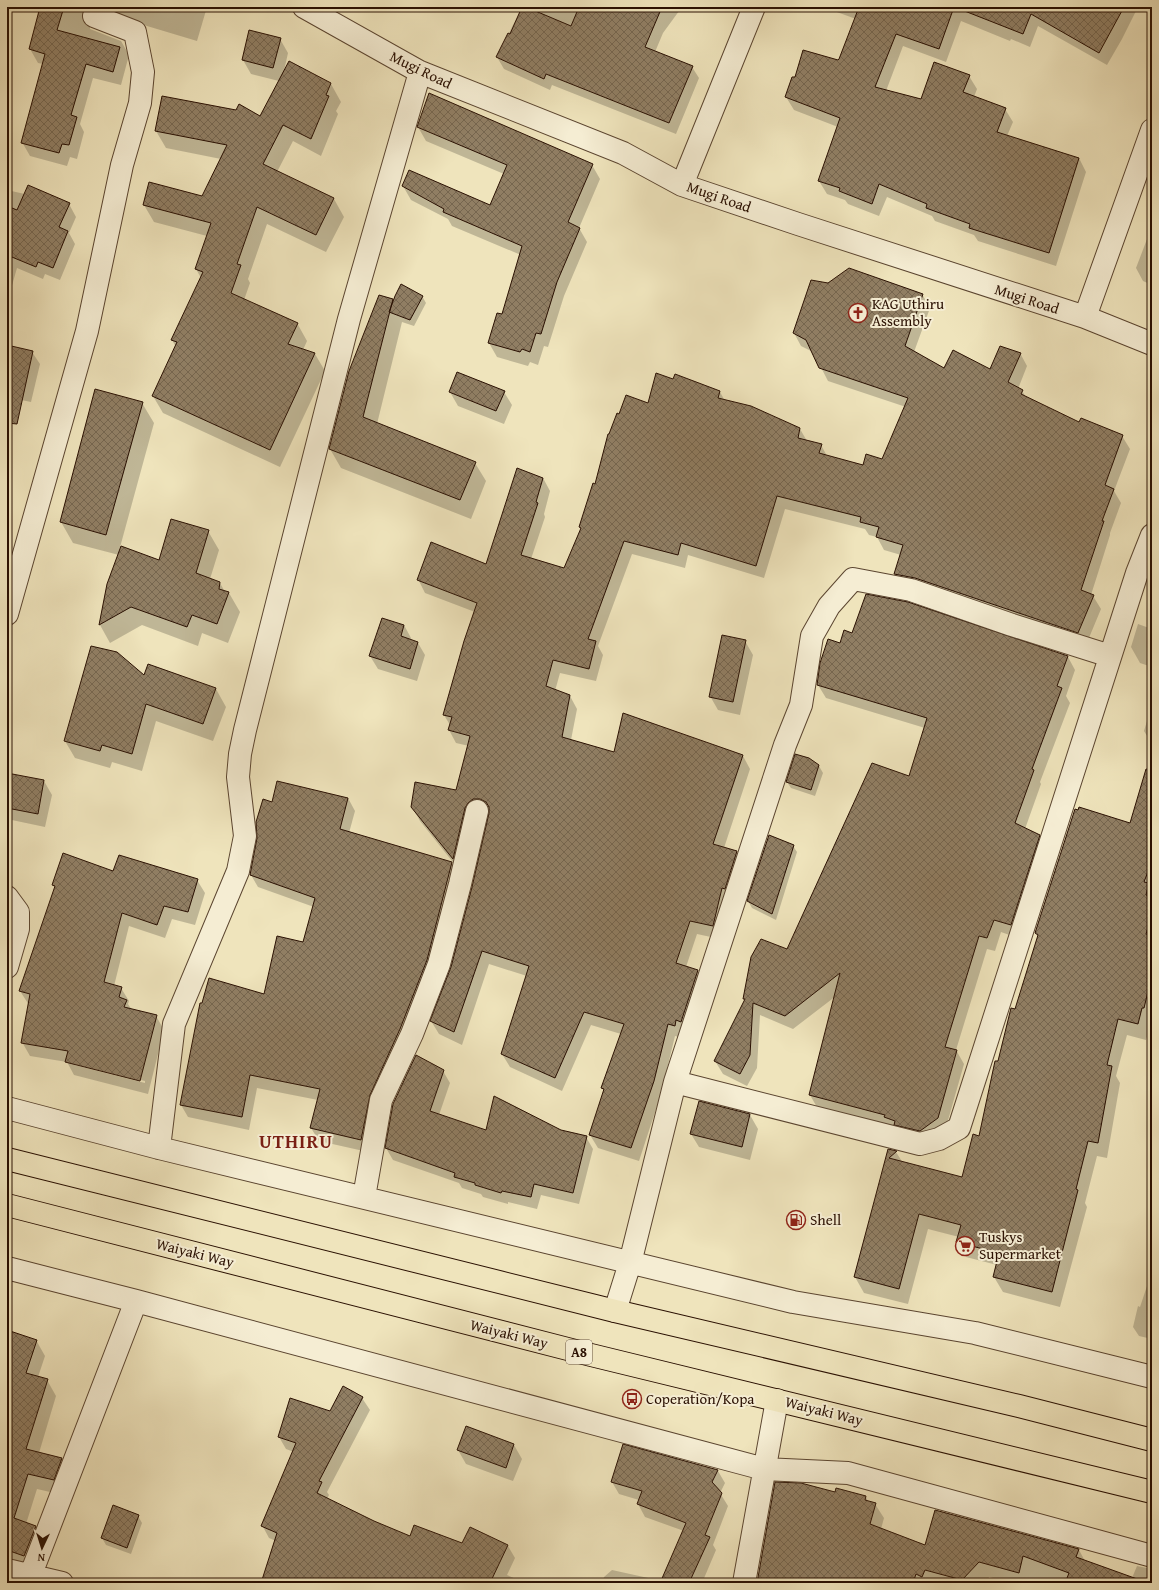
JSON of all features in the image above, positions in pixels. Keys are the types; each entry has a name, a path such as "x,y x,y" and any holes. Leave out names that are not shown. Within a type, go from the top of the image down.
{"highway":[{"path":"7,1159 615,1311 1020,1406 1152,1440"},
{"name":"Waiyaki Way","path":"7,1204 591,1355 1152,1492"}],"street":[{"name":"Mugi Road","path":"304,7 420,72 622,153 682,184 798,224 1085,317 1152,344"},
{"path":"682,184 754,7"},
{"path":"7,614 87,331 122,165 140,103 142,72 135,32 94,16"},
{"path":"159,1148 174,1024 238,871 242,857 244,836 238,777 240,754 245,730 348,320 420,72"},
{"path":"1085,317 1152,130"},
{"path":"676,1082 920,1144 939,1139 959,1128 1137,573 1152,535"},
{"path":"615,1311 630,1262 676,1082 785,745 801,706 812,636 829,606 853,580 911,590 1012,626 1110,656"},
{"path":"364,1197 381,1100 412,1034 439,964 477,811"},
{"path":"7,896 18,912 18,929 7,967"},
{"path":"7,1108 159,1148 793,1302 975,1333 1152,1377"},
{"path":"7,1268 136,1301 764,1469 848,1473 1152,1556"},
{"path":"31,1574 136,1301"},
{"path":"744,1583 777,1400"},
{"path":"7,1570 31,1574 62,1583"}],"building":[{"path":"40,7 64,7 57,30 120,47 113,72 86,64 71,115 77,117 69,145 62,144 59,153 21,143 45,54 29,49"},
{"path":"522,7 526,7 571,26 579,7 662,7 645,47 693,66 669,123 546,74 544,79 496,57 508,33 510,34"},
{"path":"859,7 954,7 939,49 896,34 875,87 921,99 934,62 970,75 963,92 1006,108 997,132 1079,158 1049,253 969,228 970,224 926,208 927,204 879,184 872,204 839,191 840,188 818,181 840,118 785,97 792,77 795,77 803,50 838,60 839,59"},
{"path":"1124,7 1099,53 1031,14 1023,34 957,8"},
{"path":"249,30 281,38 273,68 242,60"},
{"path":"289,61 331,83 326,95 329,96 311,139 283,125 263,164 334,198 316,235 257,207 237,264 241,265 231,293 298,323 288,344 315,353 270,450 152,396 177,342 171,340 203,272 195,269 211,223 143,205 149,182 202,196 227,145 155,131 162,96 236,110 239,104 260,116"},
{"path":"429,93 593,164 568,222 580,228 557,282 541,334 536,333 530,352 522,349 520,352 488,343 497,313 502,314 522,246 443,212 444,209 402,186 409,170 490,205 507,165 417,127"},
{"path":"28,185 70,203 59,227 68,231 53,268 38,262 36,267 7,255 7,206 17,210"},
{"path":"849,268 923,294 905,346 944,368 953,350 990,369 1000,346 1021,353 1008,382 1023,390 1021,394 1079,422 1081,418 1123,435 1105,485 1114,489 1102,521 1104,521 1081,590 1094,595 1078,633 915,578 894,574 903,545 876,537 879,527 860,522 861,517 777,496 756,566 681,543 678,555 624,541 588,639 596,641 589,669 553,660 546,686 570,695 562,737 614,752 623,713 743,755 713,844 737,851 725,889 722,888 713,926 690,921 676,963 698,970 681,1022 676,1020 675,1026 668,1024 654,1081 631,1148 589,1135 604,1089 601,1088 624,1024 584,1012 555,1078 501,1054 529,966 482,951 454,1032 430,1021 451,967 472,887 489,813 489,807 486,802 480,799 473,799 468,803 465,808 453,859 411,807 415,782 456,790 470,736 448,730 452,717 443,715 464,641 477,603 417,580 431,542 486,564 517,468 543,478 536,502 538,503 521,555 564,568 581,528 579,527 593,483 595,484 608,434 617,413 619,414 626,395 648,403 656,373 673,379 675,374 720,391 718,398 751,406 800,428 798,438 822,444 819,453 863,465 866,454 882,459 908,398 819,368 806,340 793,333 811,280 828,283"},
{"path":"401,284 423,296 410,320 389,312"},
{"path":"379,295 393,299 363,417 476,462 460,500 329,449 349,371"},
{"path":"7,345 33,351 17,424 7,423"},
{"path":"457,372 505,391 496,411 449,392"},
{"path":"95,389 143,402 106,535 60,522"},
{"path":"171,519 209,530 196,573 220,582 219,589 229,592 217,624 192,615 187,627 131,607 99,625 107,584 121,546 159,560"},
{"path":"866,594 908,602 1068,656 1057,686 1062,688 1032,769 1034,770 1015,823 1040,835 1011,925 994,920 987,938 979,936 945,1047 957,1050 938,1118 920,1131 894,1125 895,1121 884,1117 885,1115 809,1095 840,973 785,1016 753,1003 750,1055 740,1074 714,1061 745,999 743,999 751,957 761,939 787,949 872,763 909,776 927,718 817,685 820,663 828,639 840,643 844,630 852,633"},
{"path":"382,618 404,625 401,636 418,642 410,669 369,656"},
{"path":"722,635 746,640 733,702 709,697"},
{"path":"91,646 117,652 144,675 148,664 216,688 203,724 146,704 132,754 102,745 100,751 64,741"},
{"path":"795,754 809,758 819,765 811,790 786,782"},
{"path":"1146,769 1152,770 1152,861 1144,882 1149,883 1146,895 1152,897 1152,915 1146,934 1152,936 1152,975 1144,1008 1142,1008 1138,1024 1118,1019 1107,1065 1112,1066 1098,1143 1088,1141 1076,1189 1078,1190 1052,1292 993,1277 999,1253 956,1242 961,1225 919,1214 899,1289 854,1277 888,1149 897,1151 889,1158 962,1177 973,1134 979,1136 995,1061 998,1061 1011,1008 1015,1009 1038,935 1035,933 1075,809 1078,810 1079,807 1130,823"},
{"path":"7,773 44,780 38,814 7,808"},
{"path":"277,781 348,798 340,829 452,862 427,960 400,1029 370,1095 361,1140 310,1128 320,1089 250,1075 242,1117 180,1105 200,1003 202,1003 209,978 264,994 277,936 303,942 315,898 250,875 257,838 256,822 263,799 272,802"},
{"path":"769,835 794,845 772,914 747,901"},
{"path":"63,853 113,871 119,855 198,879 188,912 164,906 157,925 122,913 104,982 122,987 119,997 127,1000 124,1007 157,1015 140,1081 65,1062 68,1051 21,1043 30,994 19,991 55,886 52,885"},
{"path":"416,1055 444,1070 430,1111 486,1130 494,1096 561,1130 587,1136 573,1193 534,1184 531,1197 502,1191 501,1193 454,1177 455,1173 385,1148 393,1104"},
{"path":"699,1101 750,1114 742,1147 690,1134"},
{"path":"7,1330 37,1340 26,1373 48,1379 26,1449 62,1458 54,1480 28,1474 14,1518 36,1526 24,1556 7,1550"},
{"path":"343,1386 363,1397 319,1481 322,1482 317,1493 374,1521 410,1536 414,1525 462,1543 470,1527 508,1545 490,1583 261,1583 277,1533 261,1526 296,1443 278,1437 290,1398 330,1411"},
{"path":"466,1426 514,1444 506,1468 457,1450"},
{"path":"623,1444 718,1470 712,1482 722,1493 705,1535 710,1537 689,1583 660,1583 686,1523 637,1504 642,1491 611,1482"},
{"path":"775,1482 801,1483 835,1492 836,1488 866,1496 865,1500 876,1503 870,1524 925,1545 935,1510 1079,1549 1076,1557 1140,1580 1139,1583 1065,1583 1069,1573 1023,1556 1019,1573 979,1562 962,1580 925,1570 922,1577 916,1574 913,1583 757,1583"},
{"path":"113,1505 139,1515 127,1548 101,1538"}],"place":[{"name":"KAG Uthiru Assembly","path":"858,313"},
{"name":"Shell","path":"796,1220"},
{"name":"Tuskys Supermarket","path":"965,1246"},
{"name":"Coperation/Kopa","path":"632,1399"}],"district":[{"name":"UTHIRU","path":"296,1141"}]}
